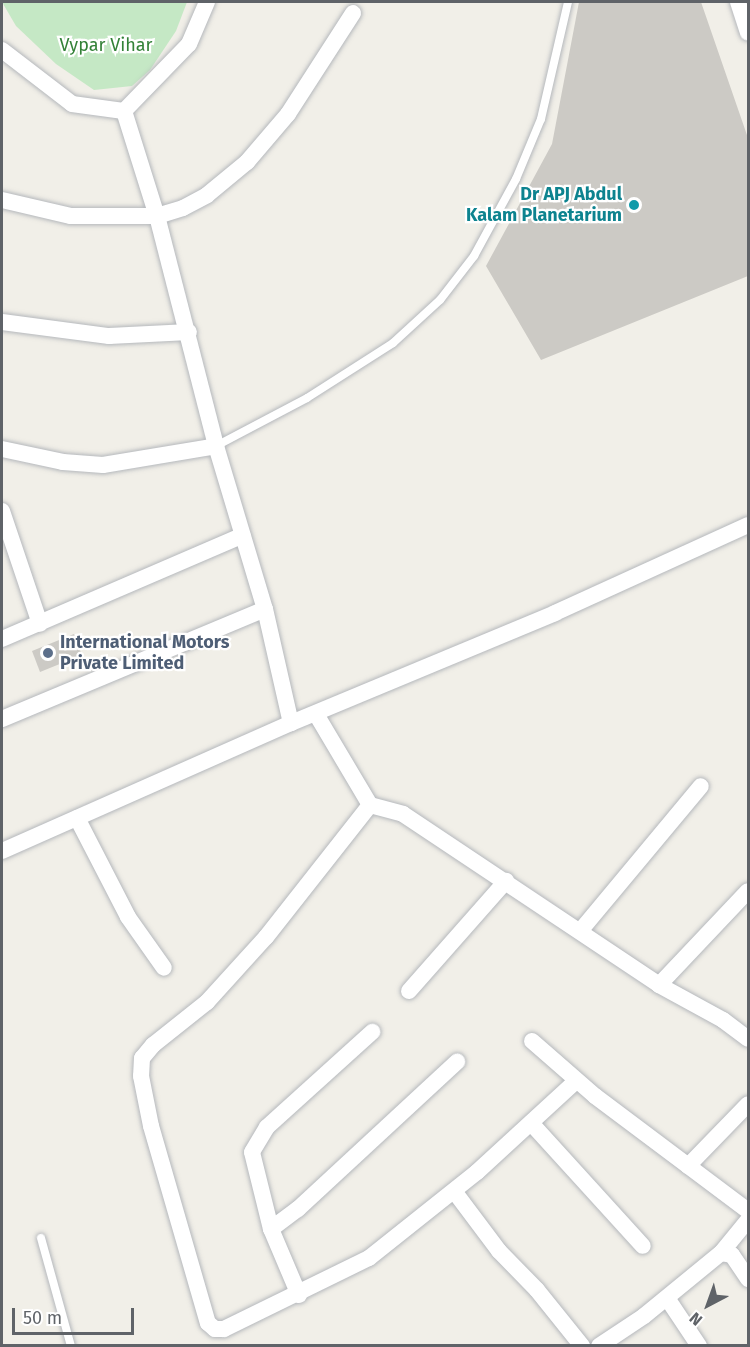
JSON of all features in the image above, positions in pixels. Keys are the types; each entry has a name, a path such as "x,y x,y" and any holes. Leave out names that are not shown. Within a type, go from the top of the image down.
{"street":[{"path":"124,111 189,44 207,2"},
{"path":"738,2 748,32"},
{"path":"2,201 71,216 157,216 183,208 207,195 247,162 288,114 353,13"},
{"path":"2,50 72,104 124,111"},
{"path":"124,111 157,216 189,332 216,446 265,609 291,723"},
{"path":"2,322 109,336 189,332"},
{"path":"2,449 63,462 103,465 216,446"},
{"path":"2,511 40,624"},
{"path":"2,851 291,723 555,613 748,525"},
{"path":"2,639 243,535"},
{"path":"2,719 265,609"},
{"path":"316,714 370,805 403,814 581,930 659,985 723,1020 748,1039"},
{"path":"581,930 701,786"},
{"path":"370,805 266,937 207,1002 142,1058 141,1076 151,1126 208,1323 215,1329 224,1329 299,1295 369,1258 454,1191 576,1081"},
{"path":"77,818 128,916 164,968"},
{"path":"409,992 506,881"},
{"path":"659,985 748,891"},
{"path":"299,1295 271,1229 253,1165 256,1141 372,1032"},
{"path":"532,1041 576,1081 748,1211"},
{"path":"271,1229 298,1209 457,1062"},
{"path":"688,1166 748,1104"},
{"path":"531,1123 643,1246"},
{"path":"454,1191 499,1251 537,1290 582,1346"},
{"path":"599,1346 667,1298 721,1253 748,1220"},
{"path":"721,1253 732,1255 748,1279"},
{"path":"667,1298 699,1346"}],"lane":[{"path":"216,446 307,398 393,343 440,300 474,256 516,179 541,118 568,2"},
{"path":"41,1238 71,1346"}],"green space":[{"name":"Vypar Vihar","path":"2,2 187,2 176,31 150,70 132,86 94,90 56,64 16,26"}],"building":[{"name":"Dr APJ Abdul Kalam Planetarium","path":"579,2 701,2 748,138 748,276 541,360 486,266 552,144"},
{"path":"74,634 82,655 40,672 32,651"}],"place":[{"name":"Dr APJ Abdul Kalam Planetarium","path":"634,205"},
{"name":"International Motors Private Limited","path":"48,653"}]}
